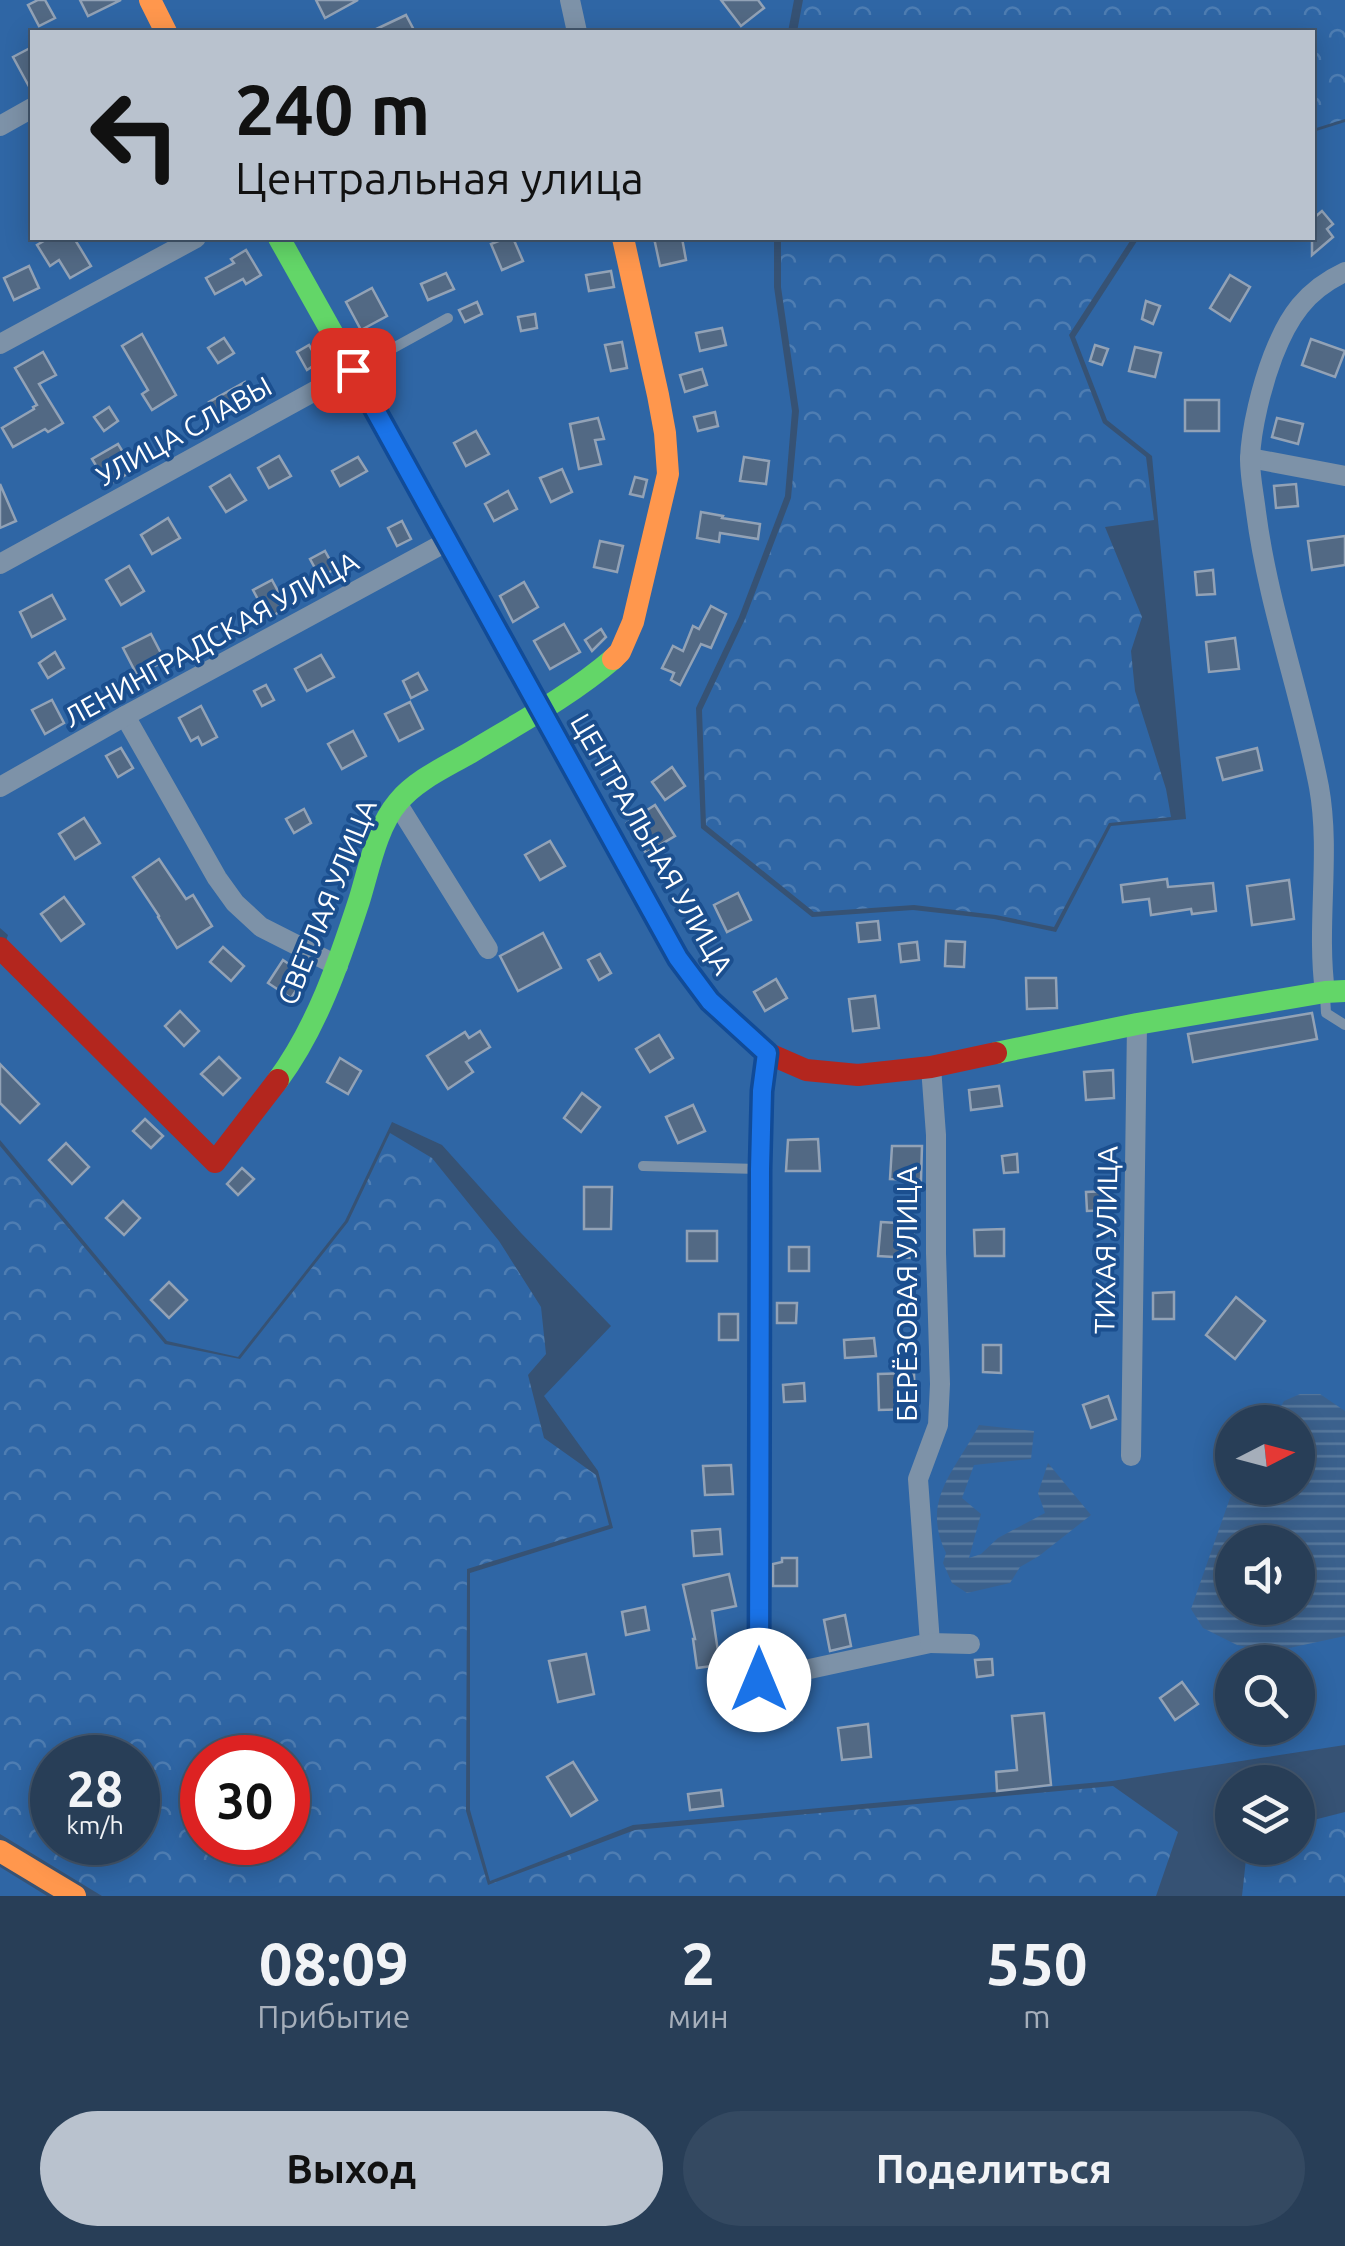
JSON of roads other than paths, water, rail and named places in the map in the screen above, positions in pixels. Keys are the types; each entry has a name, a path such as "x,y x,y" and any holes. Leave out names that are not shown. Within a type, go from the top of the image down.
{"street":[{"path":"150,0 165,30"},
{"path":"570,0 577,30"},
{"path":"0,126 30,109"},
{"path":"0,344 192,240"},
{"name":"ЦЕНТРАЛЬНАЯ УЛИЦА","path":"280,240 678,958 710,1001 767,1053 806,1070 858,1076 931,1067 1137,1024 1335,991"},
{"name":"СВЕТЛАЯ УЛИЦА","path":"0,948 215,1162 282,1075 307,1031 338,966 382,830 397,803 418,782 540,711 620,652 633,622 668,474 666,433 623,240"},
{"path":"1335,991 1322,968 1320,790 1261,552 1250,458 1267,371 1284,328 1307,296 1345,272"},
{"name":"УЛИЦА СЛАВЫ","path":"0,564 353,370"},
{"path":"1250,458 1345,476"},
{"name":"ЛЕНИНГРАДСКАЯ УЛИЦА","path":"0,787 448,541"},
{"path":"125,716 235,903 261,927 338,966"},
{"path":"397,803 488,949"},
{"name":"ТИХАЯ УЛИЦА","path":"1131,1456 1137,1024"},
{"path":"767,1053 760,1169 759,1680 930,1643 970,1644"},
{"name":"БЕРЁЗОВАЯ УЛИЦА","path":"930,1643 918,1479 938,1425 940,1384 936,1135 931,1067"},
{"path":"0,1850 75,1896"}],"lane":[{"name":"УЛИЦА СЛАВЫ","path":"353,370 448,318"},
{"path":"1335,991 1326,1012 1345,1025"},
{"path":"643,1166 760,1169"},
{"path":"722,1680 759,1680"},
{"path":"724,1694 759,1680"}]}
